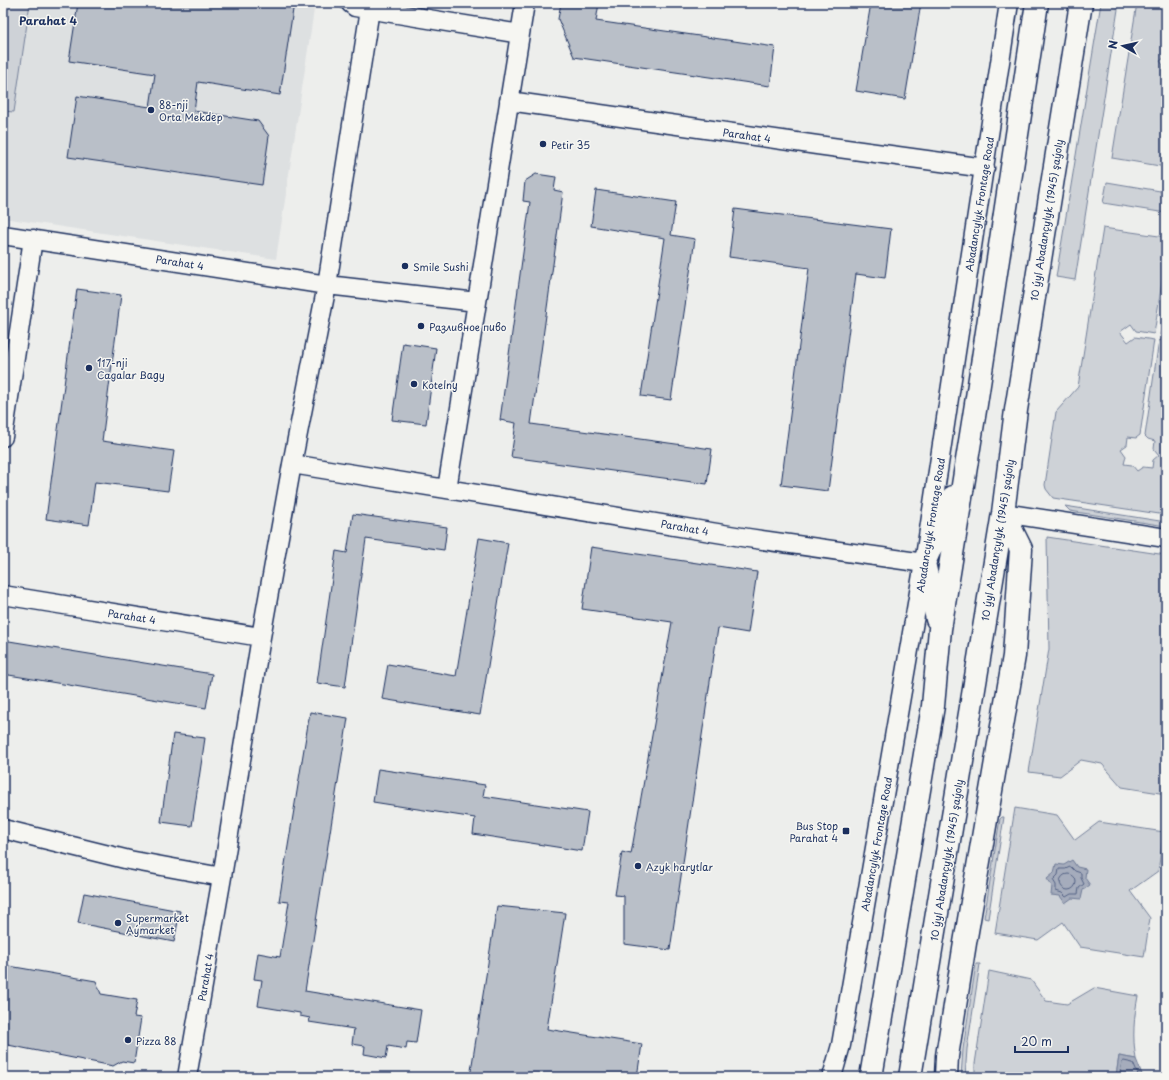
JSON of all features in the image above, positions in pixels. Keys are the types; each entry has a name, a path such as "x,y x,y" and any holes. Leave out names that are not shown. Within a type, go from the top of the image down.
{"main road":[{"path":"871,1077 933,706 940,630 1037,3"},
{"name":"10 ýyl Abadançylyk (1945) şaýoly","path":"910,1077 1003,513 1016,410 1081,3"},
{"path":"940,630 924,563 966,466"},
{"path":"946,1077 947,1056 965,943 1014,656 1021,549 1003,513"}],"street":[{"path":"350,3 355,6 520,34"},
{"path":"447,489 525,3"},
{"name":"Abadancylyk Frontage Road","path":"832,1077 841,1045 924,563 1010,3"},
{"name":"Parahat 4","path":"187,1077 222,877 261,637 292,464 327,285 370,8"},
{"name":"Parahat 4","path":"510,100 985,168"},
{"name":"Parahat 4","path":"3,234 327,285 477,302"},
{"path":"3,437 33,239"},
{"name":"Parahat 4","path":"292,464 748,538 924,563"},
{"path":"1003,513 1166,538"},
{"name":"Parahat 4","path":"3,595 261,637"},
{"path":"3,830 128,860 222,877"}],"shaded area":[{"name":"88-nji Orta Mekdep","path":"3,3 315,3 276,259 3,218"},
{"path":"3,3 30,3 14,112 3,111"},
{"path":"1101,3 1119,3 1075,280 1056,277"},
{"path":"1137,3 1166,3 1166,54 1160,61 1163,65 1162,69 1166,70 1166,167 1112,158"},
{"path":"1107,182 1166,192 1166,213 1103,203"},
{"path":"1103,228 1166,237 1166,256 1154,334 1136,331 1131,324 1120,332 1128,342 1135,337 1154,340 1140,435 1136,438 1128,437 1127,445 1121,449 1126,456 1124,464 1132,465 1137,471 1143,467 1152,468 1153,460 1159,455 1154,449 1155,441 1148,439 1145,436 1159,340 1166,341 1166,515 1053,498 1046,489 1045,485 1056,412 1078,387"},
{"path":"1166,295 1166,336 1160,335"},
{"path":"1065,506 1166,522 1166,526 1070,511"},
{"path":"1047,537 1166,555 1166,794 1122,787 1102,764 1081,760 1060,776 1029,772 1049,649"},
{"path":"1015,808 1057,815 1075,840 1099,822 1164,832 1158,871 1130,891 1150,918 1144,957 1080,947 1063,922 1038,940 995,933"},
{"path":"1004,817 988,919 984,918 1000,819"},
{"path":"976,964 980,964 967,1049 965,1077 961,1077 963,1049"},
{"path":"989,971 1031,980 1046,1001 1067,1004 1094,988 1138,996 1134,1027 1136,1059 1119,1056 1116,1076 1109,1075 1108,1077 975,1077 975,1064"}],"water":[{"path":"1072,860 1077,867 1086,869 1085,878 1090,885 1083,890 1081,899 1072,898 1065,903 1060,896 1051,895 1052,886 1047,879 1054,873 1056,864 1064,865"},
{"path":"1119,1056 1136,1059 1143,1077 1108,1077 1108,1075 1116,1076"}],"building":[{"path":"78,3 294,3 280,95 198,82 194,111 258,121 269,136 262,185 68,157 77,96 150,107 155,74 69,61"},
{"path":"561,3 599,3 596,21 775,47 770,86 574,57 558,19"},
{"path":"871,3 921,3 905,99 856,91"},
{"path":"536,174 556,177 554,190 563,192 531,424 712,449 707,484 511,457 516,423 500,420 530,202 523,201 525,181"},
{"path":"596,190 676,202 671,235 695,239 671,400 641,396 665,238 591,226"},
{"path":"735,209 891,229 885,278 856,274 828,491 781,485 809,268 729,257"},
{"name":"117-nji Cagalar Bagy","path":"77,289 121,295 102,441 174,451 168,491 95,482 89,525 46,519"},
{"name":"Kotelny","path":"403,343 436,348 426,424 392,420"},
{"path":"353,514 447,527 444,550 366,539 345,687 317,683 336,551 347,553"},
{"path":"479,538 508,543 480,715 382,699 388,664 456,676"},
{"path":"591,547 757,572 748,633 718,628 670,950 624,944 624,896 615,895 622,852 631,854 672,622 582,609"},
{"path":"3,640 212,674 206,708 3,674"},
{"path":"310,712 348,718 305,991 421,1010 416,1043 407,1042 406,1049 388,1046 386,1058 364,1054 365,1046 352,1044 354,1029 309,1022 310,1018 300,1016 300,1013 258,1006 262,980 254,979 258,953 280,957 289,902 279,901"},
{"path":"173,734 205,738 192,826 161,822"},
{"path":"378,769 485,785 483,796 588,812 582,851 473,834 475,818 373,802"},
{"path":"84,893 180,911 174,942 78,923"},
{"path":"497,906 565,913 547,1029 642,1044 637,1077 470,1077"},
{"path":"3,965 96,981 101,994 137,1000 134,1017 141,1018 134,1063 122,1061 113,1066 3,1044"}],"place":[{"name":"88-nji Orta Mekdep","path":"151,110"},
{"name":"Petir 35","path":"543,144"},
{"name":"Smile Sushi","path":"405,266"},
{"name":"Разливное пиво","path":"421,326"},
{"name":"117-nji Cagalar Bagy","path":"89,368"},
{"name":"Kotelny","path":"414,384"},
{"name":"Bus Stop Parahat 4","path":"846,831"},
{"name":"Azyk harytlar","path":"638,866"},
{"name":"Supermarket Aýmarket","path":"118,923"},
{"name":"Pizza 88","path":"128,1040"}],"district":[{"name":"Parahat 4","path":"48,20"}]}
